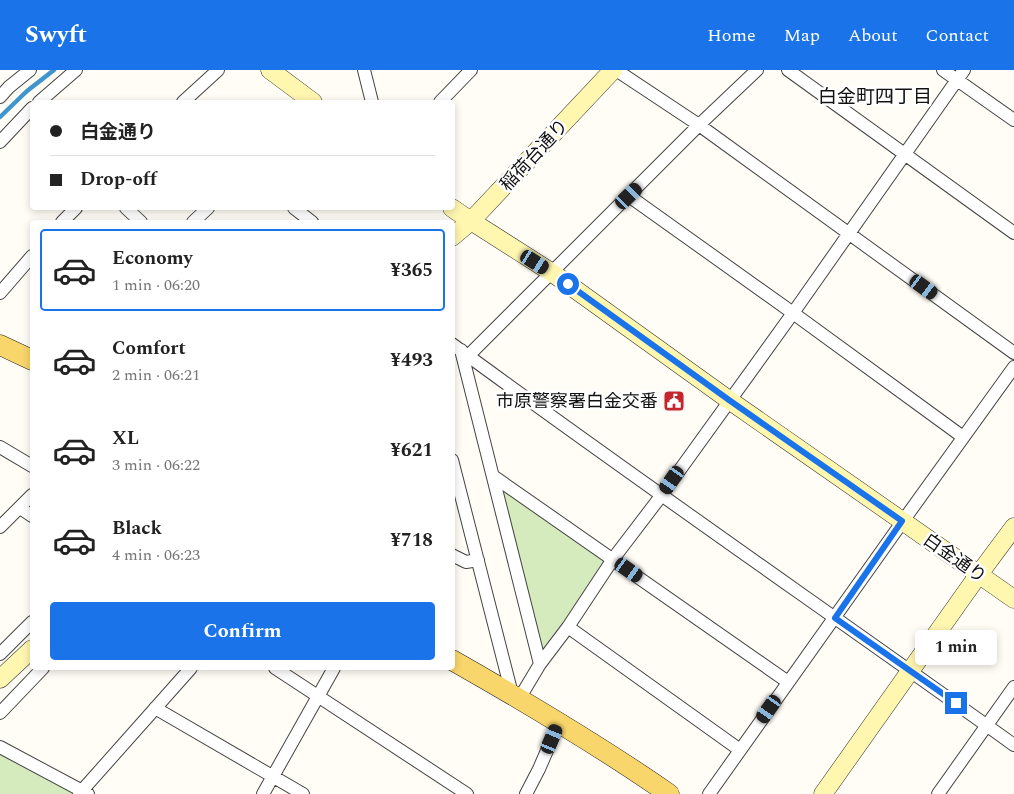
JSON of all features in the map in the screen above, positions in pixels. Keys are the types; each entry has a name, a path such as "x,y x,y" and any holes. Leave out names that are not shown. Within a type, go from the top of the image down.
{"main road":[{"path":"0,345 30,359"},
{"path":"455,662 627,765 669,794"}],"street":[{"path":"0,97 30,70"},
{"path":"41,100 76,70"},
{"path":"185,100 218,70"},
{"path":"270,70 310,100"},
{"path":"364,70 372,100"},
{"path":"442,100 471,70"},
{"path":"461,350 552,272 758,70"},
{"path":"788,70 1014,233"},
{"path":"943,70 961,75 1014,120"},
{"path":"611,71 700,125 1014,354"},
{"name":"稲荷台通り","path":"455,234 471,221 611,71"},
{"path":"516,697 568,627 613,559 661,496 793,313 961,75"},
{"path":"0,142 30,115"},
{"path":"629,196 963,438"},
{"path":"64,220 74,210"},
{"path":"128,210 139,220"},
{"path":"195,220 206,210"},
{"path":"297,210 309,220"},
{"name":"白金通り","path":"455,210 552,272 729,400 1014,600"},
{"path":"0,293 30,258"},
{"path":"461,350 540,664"},
{"path":"461,350 661,496 1014,745"},
{"path":"709,794 902,521 1014,368"},
{"path":"0,447 30,465"},
{"path":"455,472 516,697"},
{"path":"493,476 788,682"},
{"path":"0,528 30,497"},
{"path":"20,508 30,515"},
{"path":"823,794 978,574 1014,527"},
{"path":"455,556 466,562 478,560"},
{"path":"0,654 30,624"},
{"path":"568,627 740,750"},
{"path":"0,679 30,651"},
{"path":"0,713 41,670"},
{"path":"0,747 83,793 189,670"},
{"path":"278,670 318,694 467,794"},
{"path":"263,794 333,670"},
{"path":"938,794 1014,686"},
{"path":"155,708 304,794"},
{"path":"526,794 559,723"}],"green space":[{"path":"493,476 613,559 540,664"},
{"path":"0,747 79,794 0,794"}],"waterway":[{"path":"0,117 27,91 54,70"}],"place":[{"name":"市原警察署白金交番","path":"674,401"}],"district":[{"name":"白金町四丁目","path":"875,96"}],"route":[{"path":"568,284 902,521 835,618 956,703"}]}
